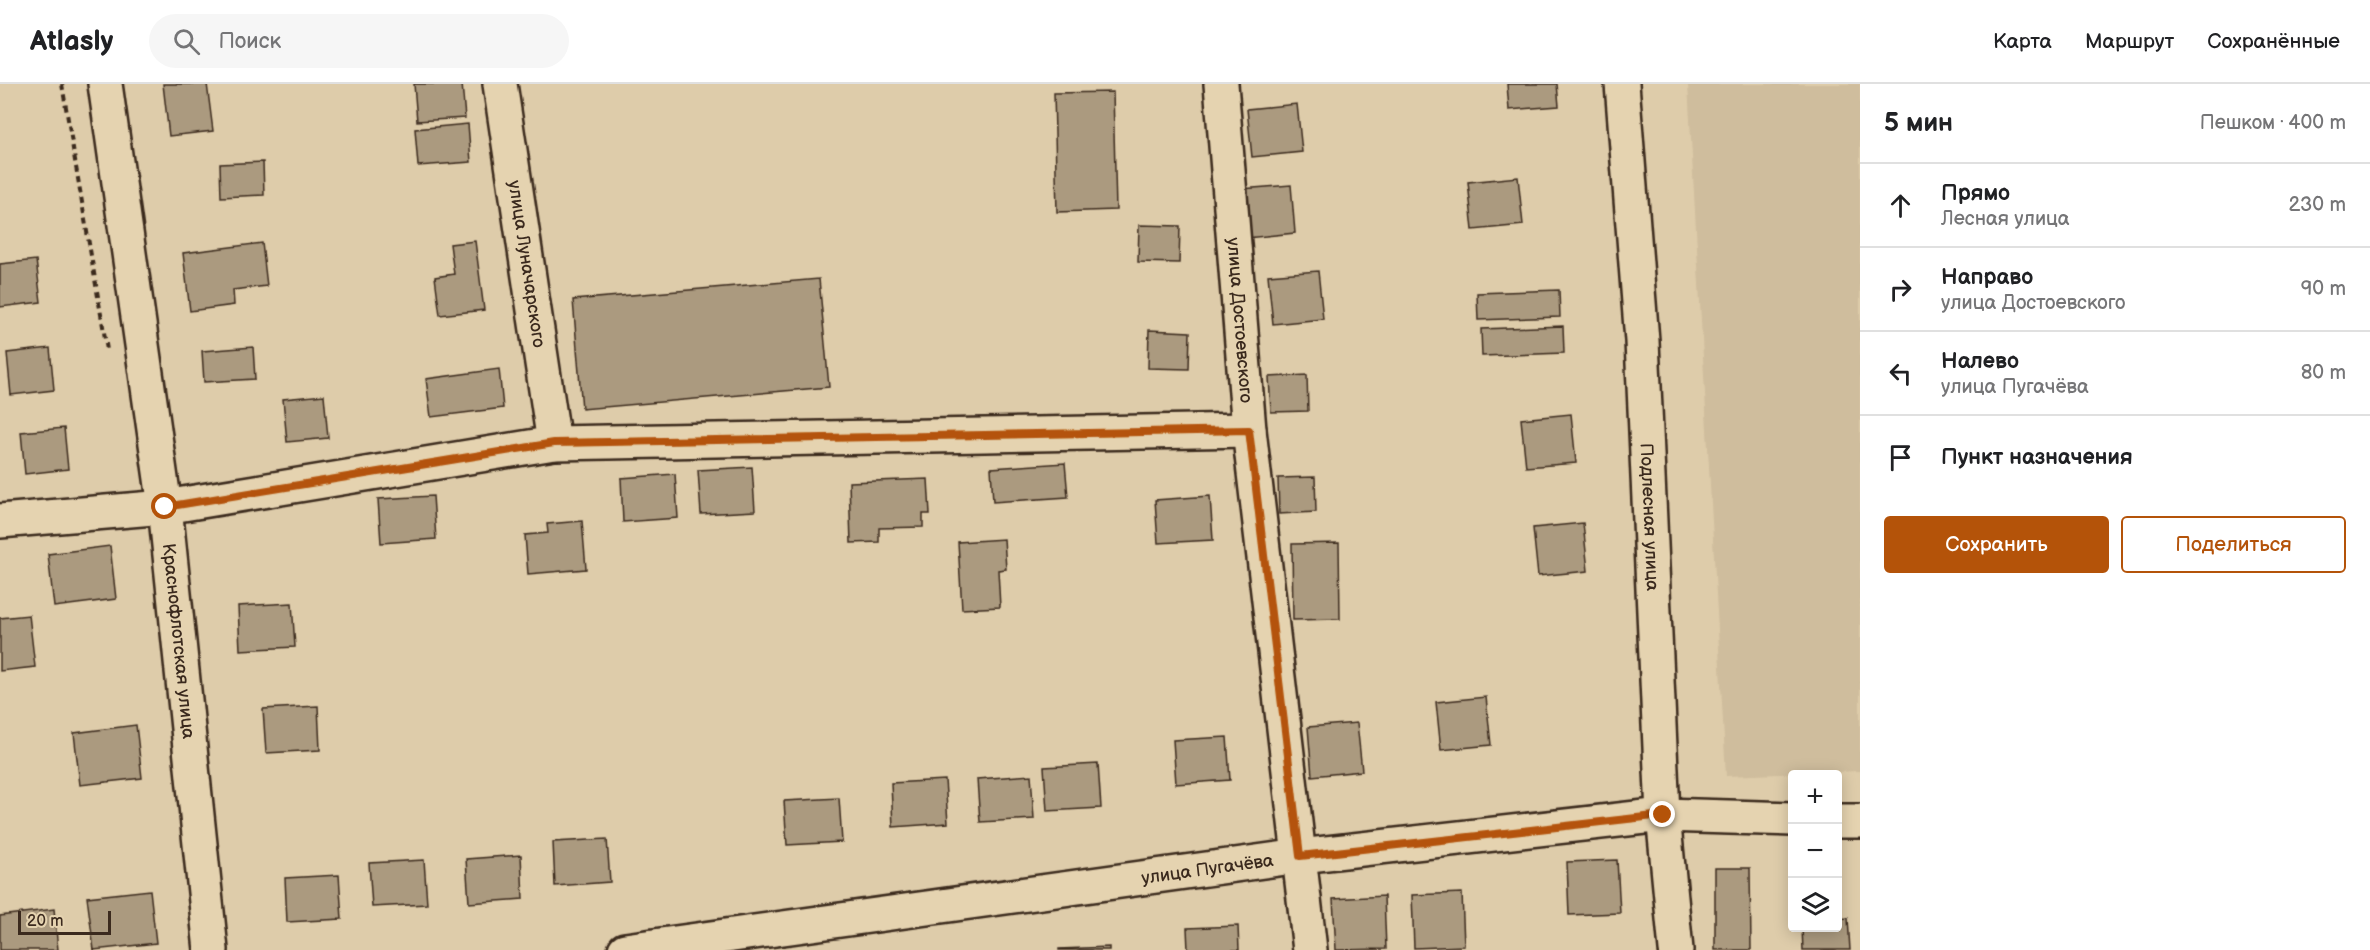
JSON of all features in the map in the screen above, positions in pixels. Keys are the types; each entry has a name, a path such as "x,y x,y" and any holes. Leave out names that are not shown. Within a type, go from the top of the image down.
{"street":[{"name":"Краснофлотская улица","path":"105,84 165,507 211,950"},
{"name":"улица Луначарского","path":"500,84 554,443"},
{"name":"улица Достоевского","path":"1221,84 1249,430 1310,950"},
{"name":"Подлесная улица","path":"1622,84 1642,341 1663,815 1676,950"},
{"path":"0,522 165,507 554,443 1249,430"},
{"name":"улица Пугачёва","path":"625,950 1300,856 1663,815 1788,819"},
{"path":"1842,820 1860,821"}],"shaded area":[{"path":"1688,84 1860,84 1860,771 1788,770 1788,774 1726,776"}],"building":[{"path":"163,84 207,84 213,131 169,136"},
{"path":"414,84 462,84 465,118 417,121"},
{"path":"1507,84 1557,84 1559,106 1509,110"},
{"path":"1113,92 1116,210 1057,212 1054,93"},
{"path":"1297,104 1302,152 1252,157 1247,109"},
{"path":"468,124 471,162 418,166 415,129"},
{"path":"263,162 264,195 221,197 220,164"},
{"path":"1518,177 1523,225 1473,230 1468,182"},
{"path":"1291,185 1295,233 1246,238 1241,189"},
{"path":"1139,225 1180,226 1179,263 1138,262"},
{"path":"475,241 484,310 440,315 435,277 454,274 450,244"},
{"path":"262,243 267,286 233,290 234,305 190,311 183,253"},
{"path":"36,260 41,302 0,307 0,264"},
{"path":"1318,271 1323,319 1273,324 1268,275"},
{"path":"819,279 829,387 582,409 573,300"},
{"path":"1559,290 1560,317 1478,320 1477,293"},
{"path":"1563,326 1564,353 1482,356 1481,329"},
{"path":"1149,330 1190,332 1189,369 1148,368"},
{"path":"253,347 255,379 204,382 202,351"},
{"path":"50,348 54,390 11,395 7,353"},
{"path":"499,369 503,408 431,417 426,379"},
{"path":"1307,375 1308,411 1271,412 1269,377"},
{"path":"324,395 328,438 287,442 283,399"},
{"path":"1571,414 1576,463 1526,467 1521,419"},
{"path":"64,428 68,469 25,474 21,432"},
{"path":"1065,463 1068,497 993,502 991,468"},
{"path":"752,467 755,511 701,514 698,470"},
{"path":"675,474 678,518 623,522 621,478"},
{"path":"1315,477 1316,512 1279,514 1278,478"},
{"path":"928,479 930,514 923,514 923,527 879,528 879,542 851,543 849,482"},
{"path":"433,496 436,539 381,543 378,499"},
{"path":"1210,496 1213,540 1158,543 1155,500"},
{"path":"582,521 586,569 528,574 525,535 548,533 547,524"},
{"path":"1583,523 1588,571 1538,576 1533,528"},
{"path":"1004,539 1006,569 998,570 1000,607 962,609 958,542"},
{"path":"1339,543 1340,619 1293,620 1292,544"},
{"path":"110,546 116,599 54,607 48,554"},
{"path":"292,603 295,647 240,650 238,606"},
{"path":"29,615 35,667 0,671 0,618"},
{"path":"1486,697 1491,745 1441,750 1436,702"},
{"path":"318,706 320,750 266,753 263,709"},
{"path":"1357,723 1362,771 1312,776 1308,727"},
{"path":"136,725 142,778 80,785 74,733"},
{"path":"1227,737 1230,780 1176,784 1173,740"},
{"path":"1098,764 1101,808 1047,811 1044,767"},
{"path":"1031,775 1034,819 980,822 977,779"},
{"path":"945,780 948,823 893,827 891,783"},
{"path":"839,798 842,842 787,845 784,801"},
{"path":"607,839 610,882 555,886 553,842"},
{"path":"521,855 523,899 469,903 466,859"},
{"path":"424,860 427,904 372,907 369,863"},
{"path":"1617,860 1620,913 1569,915 1567,862"},
{"path":"1715,868 1750,868 1751,950 1715,950"},
{"path":"339,875 342,919 287,922 285,878"},
{"path":"150,890 156,943 94,950 87,897"},
{"path":"1462,893 1464,946 1414,948 1412,895"},
{"path":"1384,896 1386,949 1336,950 1333,899"},
{"path":"54,909 58,950 0,950 0,916"},
{"path":"1848,918 1850,950 1803,950 1802,932 1842,932 1842,919"},
{"path":"1238,926 1239,950 1188,950 1187,928"},
{"path":"1109,947 1109,950 1059,950 1059,949"}],"route":[{"path":"165,507 554,443 1249,430 1300,856 1663,815"}]}
